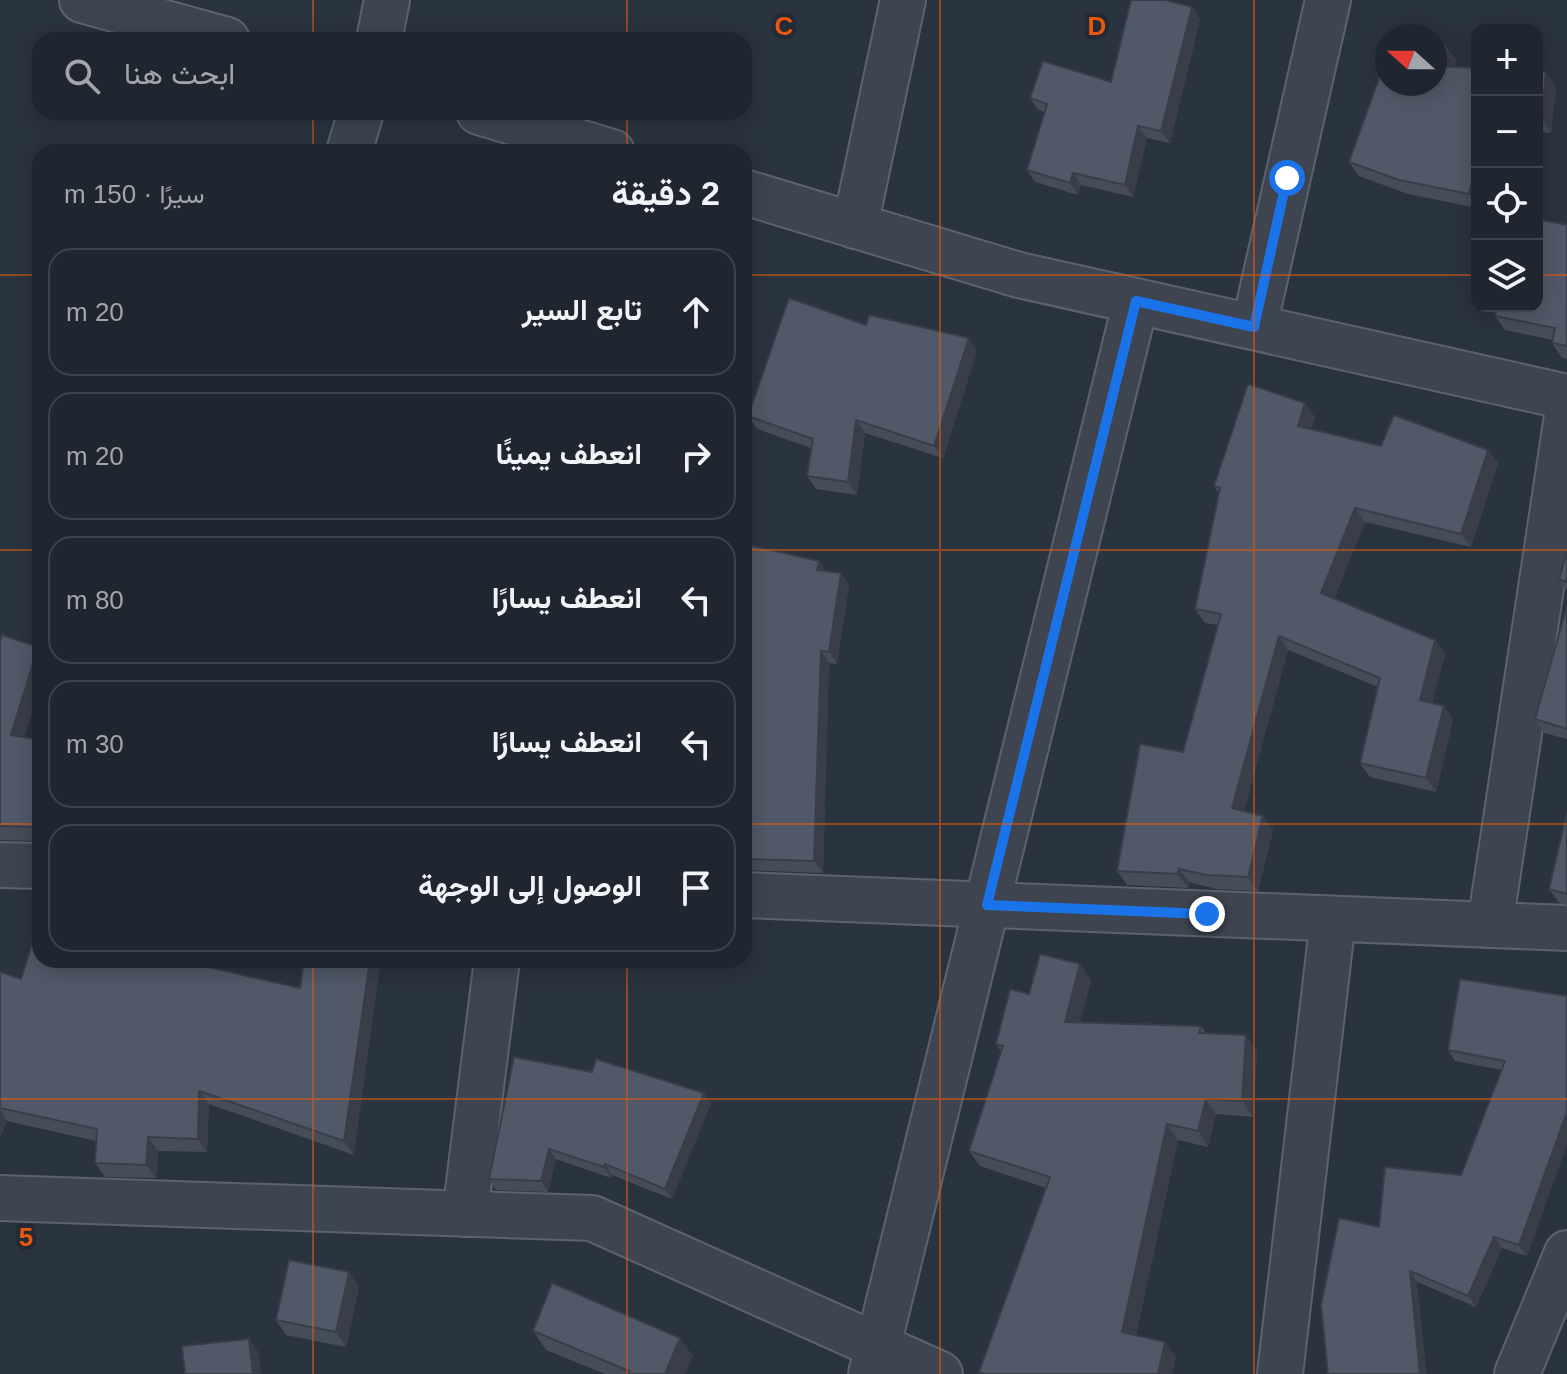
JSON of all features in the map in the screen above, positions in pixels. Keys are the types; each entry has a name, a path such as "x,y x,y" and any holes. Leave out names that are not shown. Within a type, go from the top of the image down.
{"street":[{"path":"82,0 198,32"},
{"path":"381,32 387,0"},
{"path":"855,226 903,0"},
{"path":"1254,327 1328,0"},
{"path":"351,144 359,120"},
{"path":"505,120 582,144"},
{"path":"752,194 1019,275 1567,397"},
{"path":"874,1362 1136,301"},
{"path":"1490,925 1567,416"},
{"path":"0,865 32,866"},
{"path":"752,895 1567,928"},
{"path":"1280,1374 1333,919"},
{"path":"465,1214 496,968"},
{"path":"0,1198 592,1218 874,1362 940,1374"},
{"path":"1517,1374 1567,1253"}],"building":[{"path":"1131,0 1165,0 1192,7 1161,131 1138,126 1125,185 1073,173 1070,183 1027,170 1047,104 1030,98 1043,61 1111,82"},
{"path":"1447,66 1471,68 1469,194 1399,180 1349,162 1375,89 1375,96 1447,96"},
{"path":"1543,72 1546,72 1543,107"},
{"path":"1543,220 1567,225 1567,346 1552,343 1555,328 1495,316 1496,312 1543,312"},
{"path":"789,298 866,325 869,315 969,338 934,446 856,420 848,482 807,476 813,439 752,417 752,404"},
{"path":"1248,384 1305,403 1298,426 1381,446 1394,415 1488,450 1461,534 1355,508 1321,593 1435,640 1420,700 1444,706 1426,778 1360,763 1380,678 1279,636 1232,808 1263,816 1248,877 1207,875 1179,869 1178,874 1117,871 1140,744 1183,752 1221,614 1195,609 1220,488 1214,486"},
{"path":"752,546 819,561 817,570 841,573 829,652 821,651 814,861 752,859"},
{"path":"1567,551 1567,582 1559,579"},
{"path":"1567,606 1567,729 1535,719"},
{"path":"2,635 32,645 32,667 11,735 32,739 32,827 0,826"},
{"path":"1567,812 1567,894 1549,889"},
{"path":"32,944 32,968 212,968 300,988 303,968 369,968 344,1141 199,1091 198,1139 148,1137 146,1165 95,1163 97,1129 0,1108 0,972 21,979"},
{"path":"1040,954 1080,964 1065,1022 1201,1026 1199,1033 1246,1035 1242,1101 1206,1099 1198,1131 1167,1124 1122,1332 1165,1342 1158,1374 979,1372 1050,1177 969,1151 1003,1046 996,1044 1010,989 1029,994"},
{"path":"1460,979 1567,996 1567,1112 1519,1245 1494,1237 1468,1296 1410,1271 1420,1374 1328,1374 1321,1305 1339,1218 1379,1227 1385,1167 1461,1175 1505,1061 1448,1050"},
{"path":"514,1057 592,1072 596,1059 704,1093 665,1189 605,1164 604,1167 549,1149 541,1181 489,1179"},
{"path":"289,1260 349,1272 336,1332 276,1320"},
{"path":"552,1283 680,1338 665,1374 627,1374 629,1371 533,1331"},
{"path":"249,1339 253,1374 185,1374 182,1346"}],"route":[{"path":"1207,914 987,905 1136,301 1254,327 1287,178"}]}
